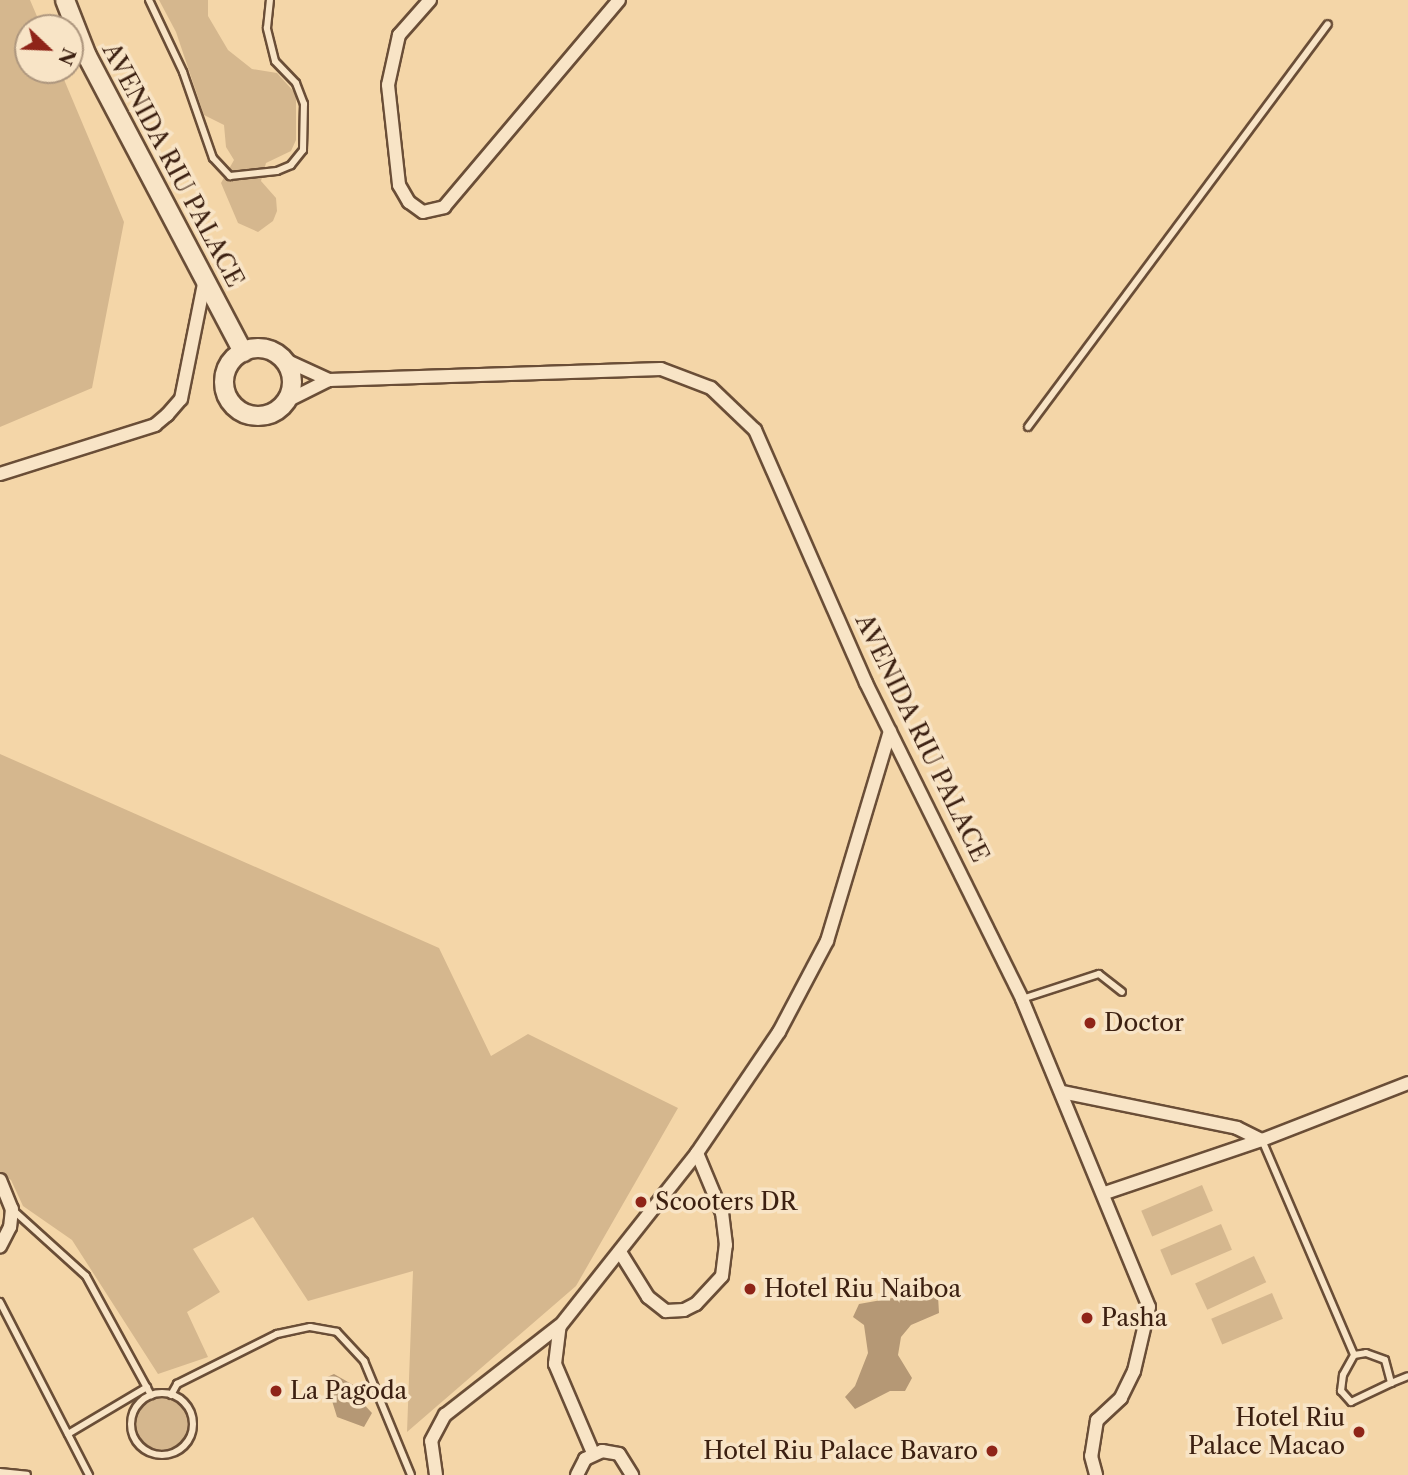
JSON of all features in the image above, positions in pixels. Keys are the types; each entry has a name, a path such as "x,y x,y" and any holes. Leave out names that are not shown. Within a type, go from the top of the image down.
{"street":[{"name":"AVENIDA RIU PALACE","path":"65,0 87,56 243,352"},
{"path":"430,0 399,35 388,85 399,185 409,202 423,212 444,207 619,0"},
{"path":"0,474 155,425 167,415 181,399 205,278"},
{"path":"265,349 284,359 292,379 287,401 279,410 258,417 236,409 229,400 224,379 227,368 243,352 265,349"},
{"name":"AVENIDA RIU PALACE","path":"284,359 329,380"},
{"name":"AVENIDA RIU PALACE","path":"287,401 329,380 661,369 711,388 755,430 890,731 1022,999 1105,1193 1149,1307 1133,1371 1121,1398 1097,1420 1091,1456 1096,1475"},
{"path":"436,1475 431,1441 445,1415 560,1326 697,1153 779,1032 827,941 890,731"},
{"path":"1105,1193 1262,1140 1408,1083"},
{"path":"1062,1092 1237,1128 1262,1140"},
{"path":"621,1252 648,1297 666,1311 684,1310 696,1304 722,1276 726,1245 722,1213 697,1153"},
{"path":"0,1180 12,1209 10,1227 0,1247"},
{"path":"560,1326 555,1364 593,1453"},
{"path":"577,1475 593,1453"},
{"path":"593,1453 619,1454 632,1475"}],"lane":[{"path":"149,0 175,51 213,158 230,176 277,171 291,165 303,150 304,104 296,83 275,61 267,28 270,0"},
{"path":"1028,427 1328,24"},
{"path":"1022,999 1099,974 1122,992"},
{"path":"1262,1140 1354,1354 1342,1382 1347,1399 1356,1402 1408,1376"},
{"path":"12,1209 86,1276 151,1395"},
{"path":"0,1302 89,1475"},
{"path":"171,1395 177,1384 277,1334 310,1327 337,1332 364,1361 411,1475"},
{"path":"1354,1354 1384,1360 1391,1383"},
{"path":"68,1434 147,1387"},
{"path":"151,1395 171,1395 187,1405 191,1434 180,1450 160,1455 141,1447 132,1428 136,1408 151,1395"},
{"path":"0,1472 12,1470 27,1475"}],"shaded area":[{"path":"0,0 30,0 36,14 14,14 14,84 66,84 124,222 92,388 0,427"},
{"path":"159,0 208,0 208,16 228,50 252,69 277,73 296,94 296,140 291,151 266,163 261,181 276,198 277,211 273,221 258,232 238,223 221,183 234,160 226,147 224,125 204,115 176,32"},
{"path":"0,754 439,948 491,1056 528,1034 678,1108 576,1286 407,1432 413,1271 308,1301 253,1217 193,1249 220,1292 187,1312 208,1357 158,1374 72,1240 23,1206 11,1180 0,1173"},
{"path":"1202,1185 1213,1211 1152,1237 1141,1211"},
{"path":"1221,1224 1232,1250 1171,1276 1160,1250"},
{"path":"1254,1256 1266,1282 1207,1310 1195,1283"},
{"path":"1272,1293 1283,1319 1222,1345 1211,1319"},
{"path":"915,1294 938,1296 939,1313 911,1325 901,1337 898,1355 912,1378 905,1391 890,1391 855,1409 845,1397 855,1386 868,1353 864,1325 853,1317 859,1304"},
{"path":"334,1374 355,1386 357,1397 372,1413 364,1427 337,1417 325,1378"},
{"path":"162,1393 184,1402 193,1424 184,1446 162,1455 140,1446 131,1424 140,1402"}],"place":[{"name":"Doctor","path":"1090,1023"},
{"name":"Scooters DR","path":"641,1202"},
{"name":"Hotel Riu Naiboa","path":"750,1289"},
{"name":"Pasha","path":"1087,1318"},
{"name":"La Pagoda","path":"276,1391"},
{"name":"Hotel Riu Palace Macao","path":"1359,1432"},
{"name":"Hotel Riu Palace Bavaro","path":"992,1451"}]}
